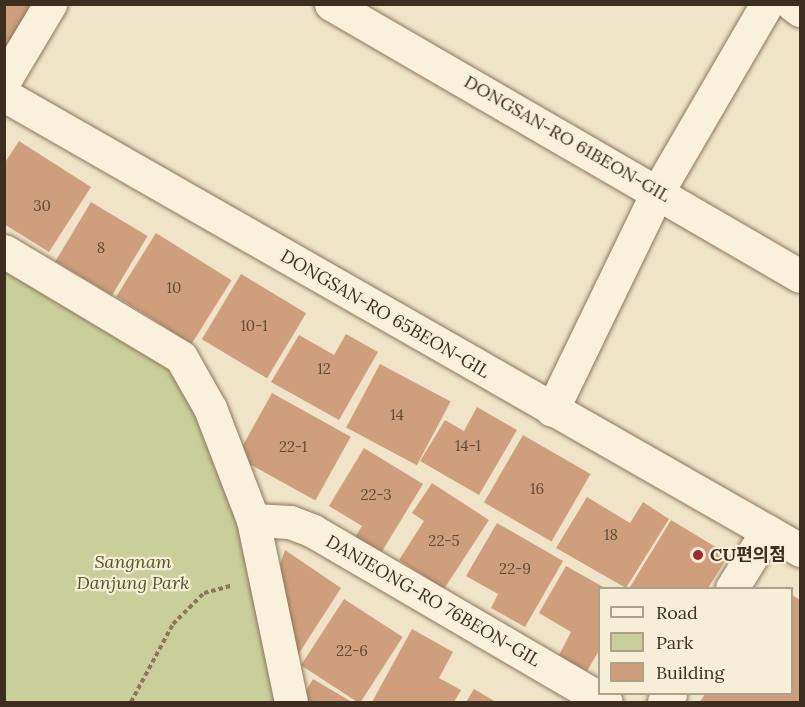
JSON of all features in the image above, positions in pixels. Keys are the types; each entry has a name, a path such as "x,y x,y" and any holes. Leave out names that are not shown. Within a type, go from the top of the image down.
{"lane":[{"path":"4,81 50,4"},
{"name":"DONGSAN-RO 61BEON-GIL","path":"332,4 801,276"},
{"path":"552,410 658,191 767,4"},
{"path":"792,4 801,10"},
{"name":"DONGSAN-RO 65BEON-GIL","path":"4,95 552,410 801,550"},
{"path":"4,251 182,357 210,408 253,520 291,702"},
{"name":"DANJEONG-RO 76BEON-GIL","path":"253,520 290,522 313,531 606,702"},
{"path":"733,587 767,531"}],"path":[{"path":"131,702 173,624 204,593 246,582 266,582"}],"green space":[{"name":"Sangnam Danjung Park","path":"5,251 181,357 210,408 291,702 5,702"}],"building":[{"path":"4,4 33,4 4,52"},
{"path":"19,141 91,187 49,252 4,224 4,164"},
{"path":"91,202 148,236 112,295 55,261"},
{"path":"156,233 231,280 192,344 116,297"},
{"path":"241,274 306,313 267,378 202,339"},
{"path":"346,334 378,352 339,420 271,382 299,335 334,355"},
{"path":"380,364 451,402 417,465 346,428"},
{"path":"272,393 351,437 315,500 237,457"},
{"path":"477,407 517,430 479,495 420,461 445,420 464,431"},
{"path":"523,435 591,474 552,542 484,503"},
{"path":"364,448 423,484 381,553 355,537 362,526 329,506"},
{"path":"432,483 489,520 444,589 399,560 424,521 412,513"},
{"path":"587,497 630,523 643,502 669,519 627,587 556,548"},
{"path":"671,520 729,555 709,587 630,587"},
{"path":"497,523 563,561 525,627 491,608 498,594 466,576"},
{"path":"285,550 341,588 296,658 280,564"},
{"path":"566,566 603,587 598,587 598,652 587,671 559,655 571,632 539,613"},
{"path":"793,596 800,600 800,702 700,702 704,695 793,695"},
{"path":"344,599 403,637 361,702 301,665"},
{"path":"412,629 453,652 439,678 461,690 454,702 372,702"},
{"path":"313,679 352,702 299,702"},
{"path":"474,689 496,702 466,702"}],"place":[{"name":"CU편의점","path":"698,555"}]}
